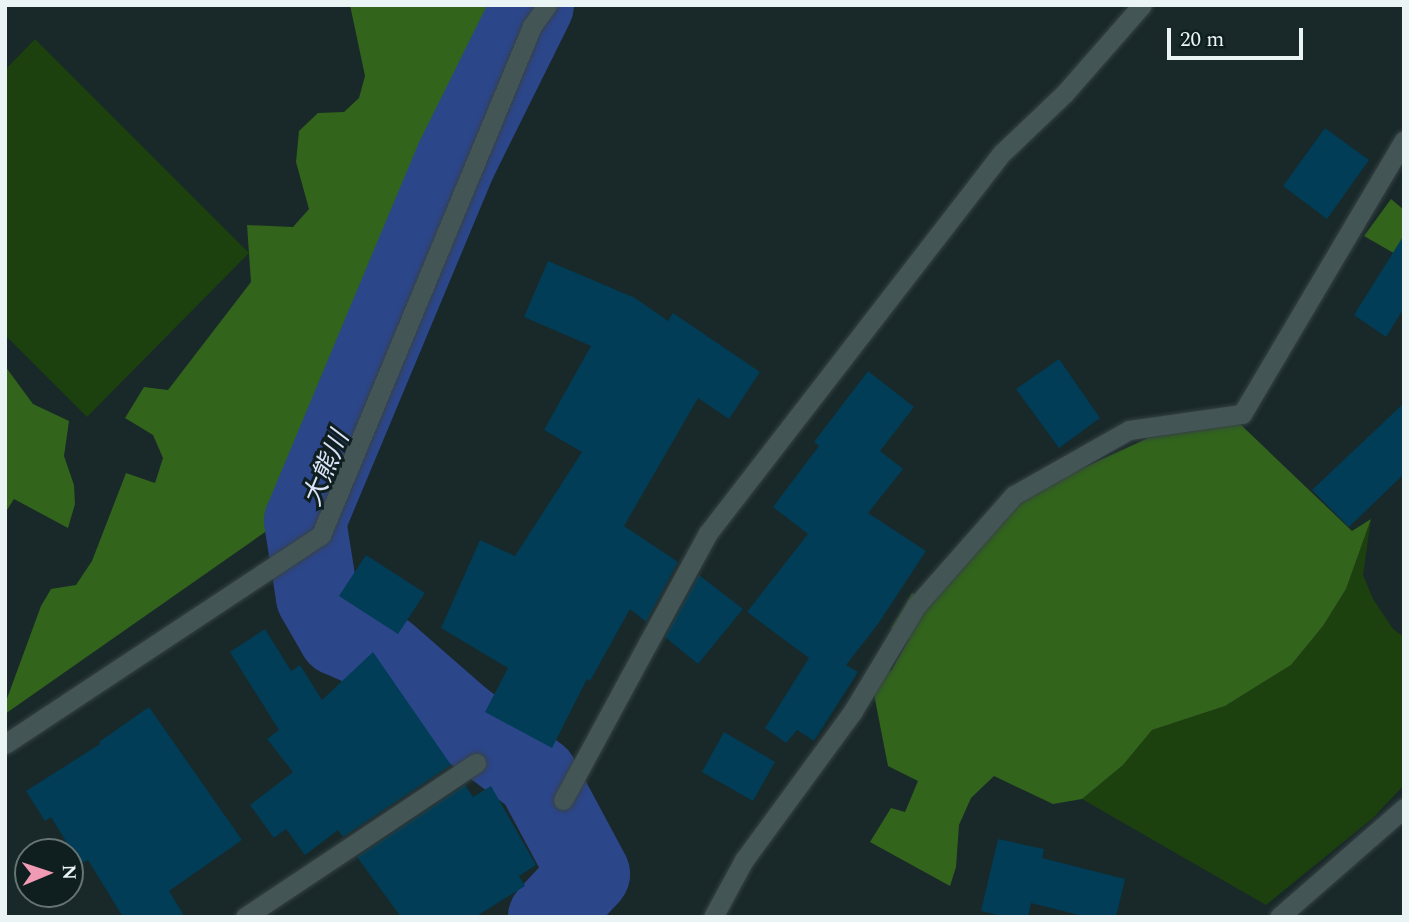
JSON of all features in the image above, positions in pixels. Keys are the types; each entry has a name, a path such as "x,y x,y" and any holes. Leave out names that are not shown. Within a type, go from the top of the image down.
{"street":[{"path":"5,744 321,534 532,26 547,5"},
{"path":"563,800 708,533 993,164 1064,94 1142,5"},
{"path":"713,917 744,860 853,711 916,606 1014,495 1129,430 1242,415 1404,140"},
{"path":"245,917 476,763"},
{"path":"1279,917 1404,808"}],"green space":[{"path":"350,5 523,5 288,516 5,714 5,704 41,606 51,589 76,585 92,561 126,473 155,483 163,458 153,435 125,418 144,387 168,390 251,282 247,225 293,227 309,209 296,162 299,131 318,113 344,112 359,98 365,76"},
{"path":"35,39 249,253 87,417 5,335 5,70"},
{"path":"1391,199 1404,210 1404,259 1364,236"},
{"path":"5,366 33,404 69,421 64,456 74,485 75,504 68,528 14,499 5,513"},
{"path":"1240,424 1352,531 1371,519 1346,589 1323,626 1291,665 1225,706 1152,730 1123,765 1082,799 1053,804 994,776 971,798 959,825 956,867 950,886 870,842 891,808 905,812 918,781 888,766 871,679 880,666 891,671 909,639 891,628 912,593 927,601 1029,493 1148,438"},
{"path":"1371,519 1363,575 1373,599 1393,629 1404,637 1404,785 1373,818 1266,905 1082,799 1123,765 1152,730 1225,706 1291,665 1323,626 1346,589"}],"building":[{"path":"1325,128 1369,160 1327,219 1283,186"},
{"path":"1404,235 1404,308 1386,337 1354,315"},
{"path":"548,261 635,298 668,321 673,313 760,372 729,419 698,398 624,526 678,562 646,622 630,609 590,681 587,679 552,748 485,712 508,668 441,628 480,540 515,556 582,452 544,430 591,346 524,317"},
{"path":"1059,359 1100,418 1059,448 1016,389"},
{"path":"868,371 914,407 880,451 903,469 868,513 926,551 878,624 846,665 858,672 814,741 797,730 786,743 765,728 809,658 747,612 808,534 773,507 819,446 814,442"},
{"path":"1404,403 1404,474 1349,527 1312,490"},
{"path":"366,555 425,593 398,634 339,596"},
{"path":"699,575 743,609 698,664 665,637"},
{"path":"265,629 291,671 300,665 322,700 373,652 451,765 343,837 338,830 305,855 286,829 274,838 250,805 293,772 267,739 279,730 230,652"},
{"path":"149,707 242,840 169,891 185,917 123,917 88,860 84,862 84,838 64,838 51,817 45,821 26,791 100,744 99,742"},
{"path":"724,732 775,762 753,801 702,772"},
{"path":"465,785 473,797 491,786 536,865 519,876 525,886 475,917 401,917 357,857"},
{"path":"998,839 1044,849 1042,858 1125,879 1116,917 1087,917 1031,903 1028,917 1006,917 981,911"}],"waterway":[{"name":"大熊川","path":"533,5 456,160 305,521 317,597 339,635 387,656 460,720 537,777 589,874 549,917"}]}
